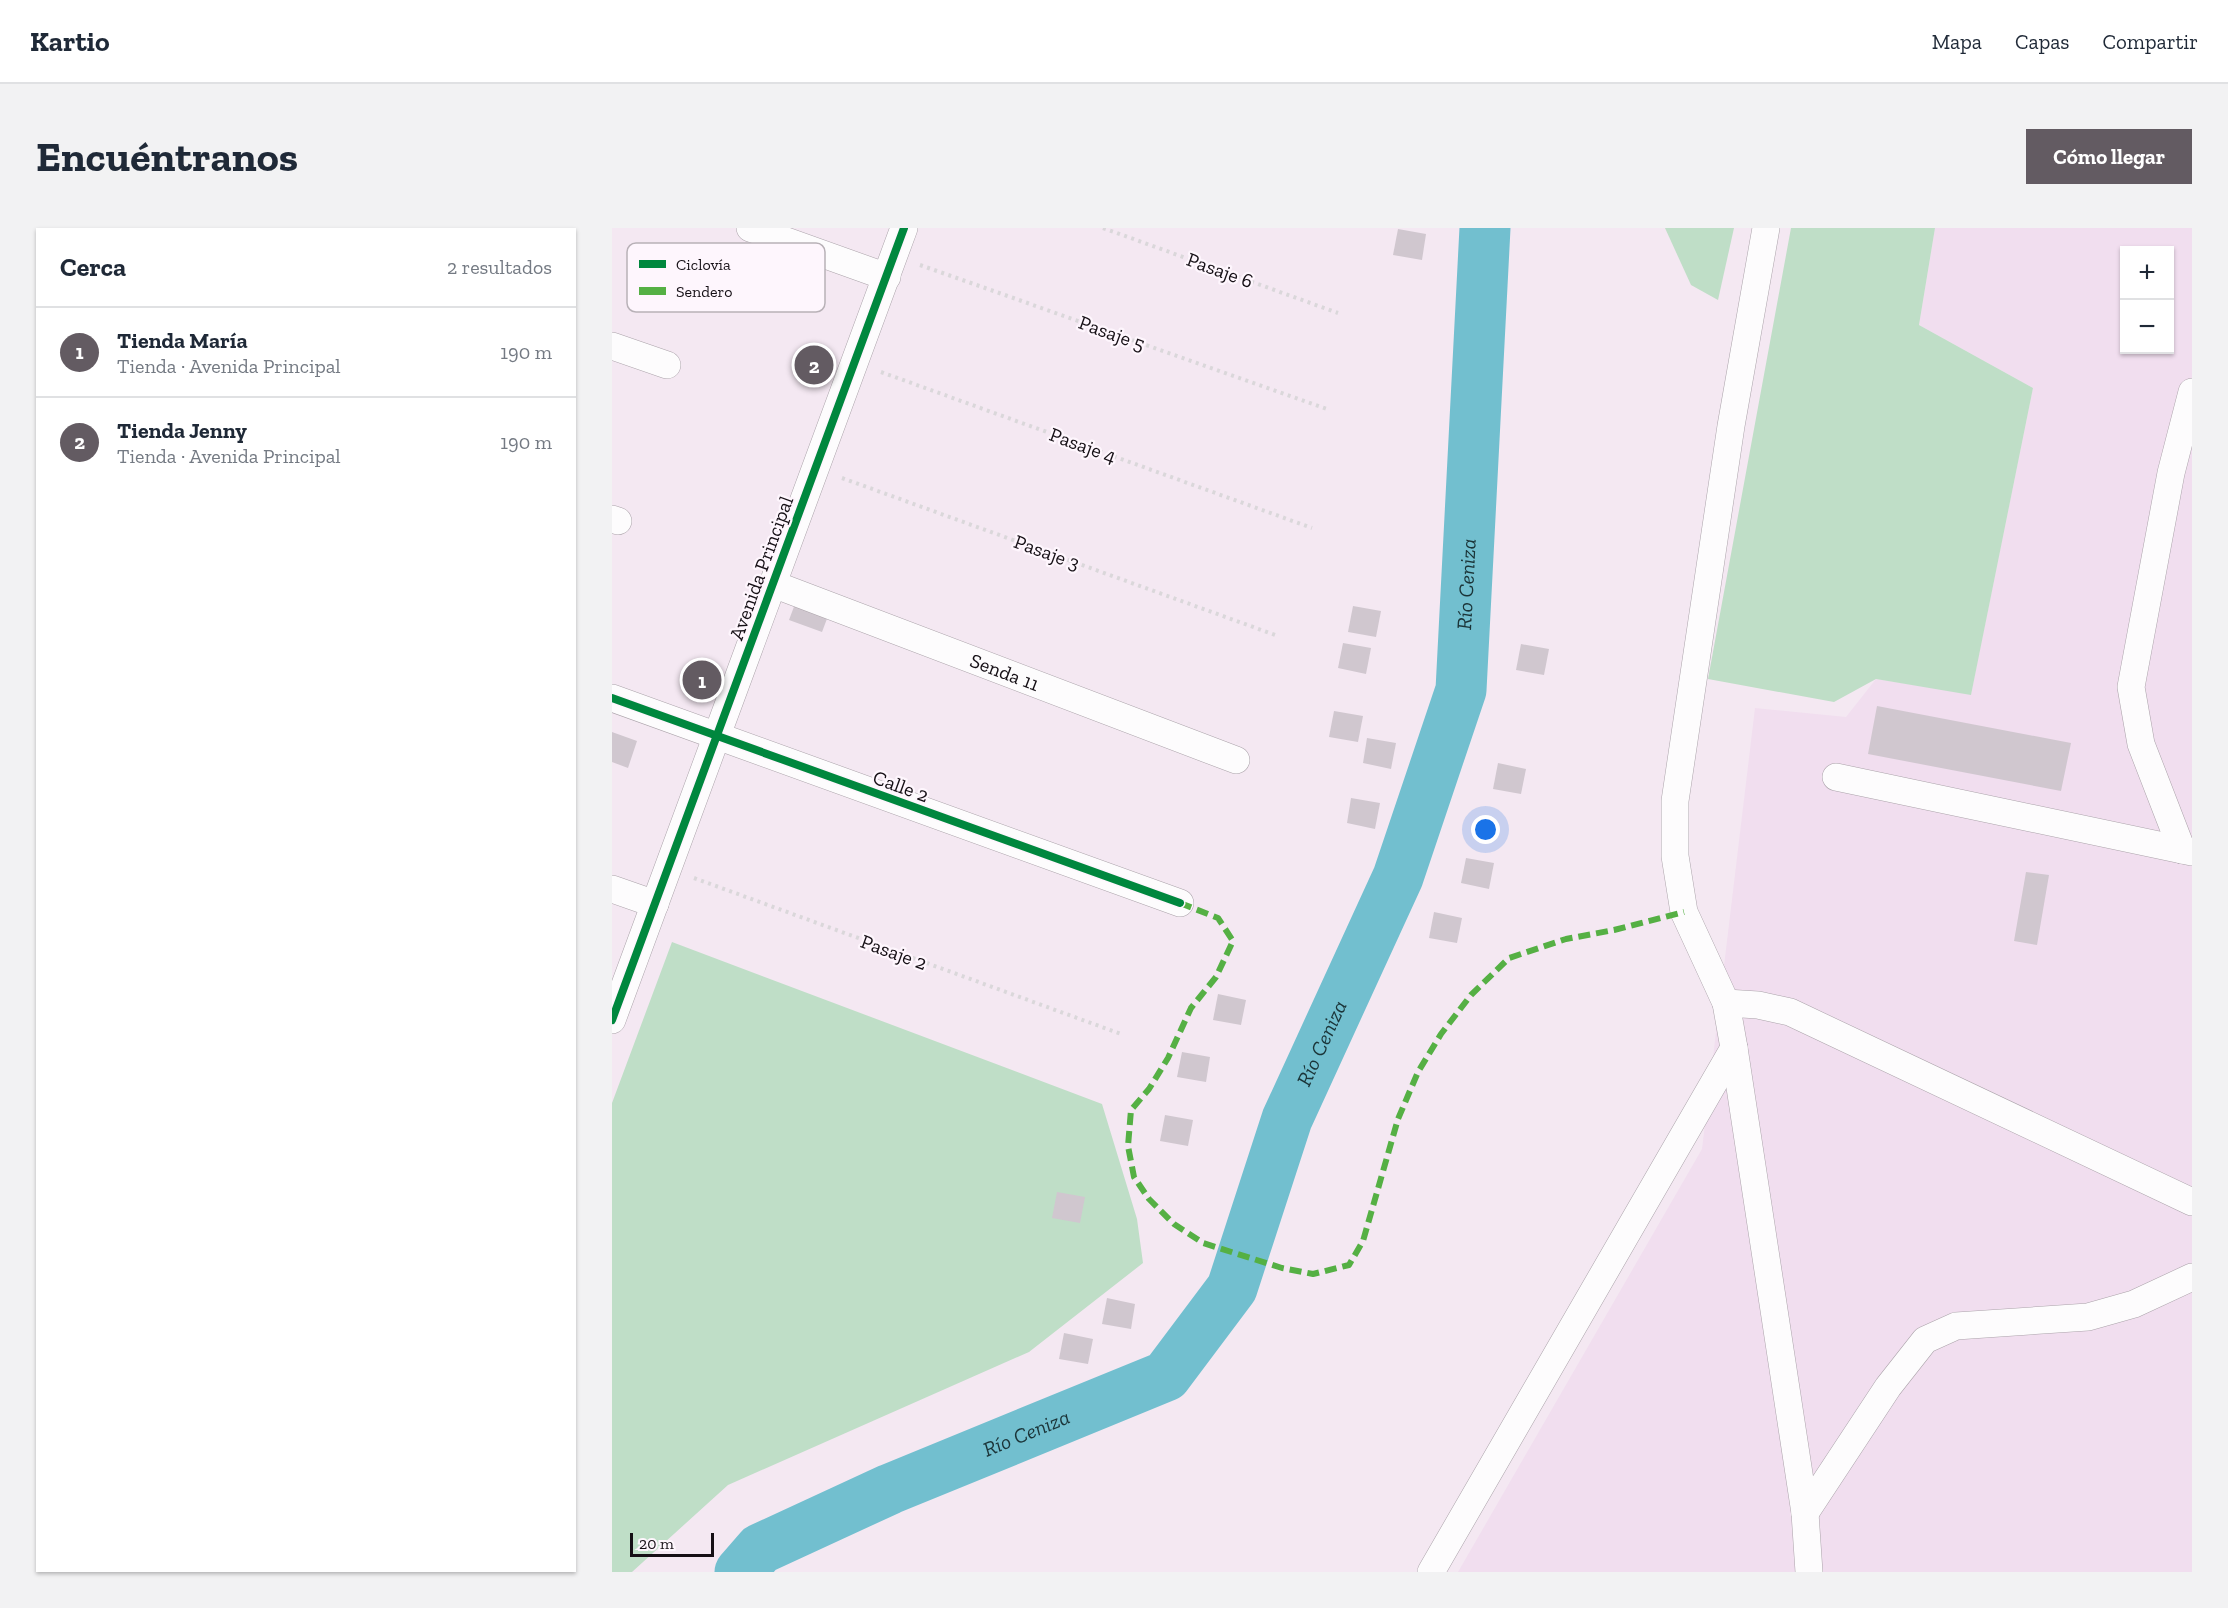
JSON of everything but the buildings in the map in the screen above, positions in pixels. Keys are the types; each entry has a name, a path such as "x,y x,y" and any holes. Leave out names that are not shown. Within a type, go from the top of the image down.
{"street":[{"path":"750,228 805,243"},
{"name":"Avenida Principal","path":"612,1020 904,228"},
{"path":"1766,228 1731,426 1675,801 1675,856 1684,912 1726,1003 1806,1513 1809,1572"},
{"path":"825,248 890,266"},
{"path":"612,346 667,365"},
{"path":"2187,851 2141,744 2132,687 2171,473 2192,392"},
{"name":"Senda 11","path":"773,584 1236,760"},
{"name":"Calle 2","path":"612,698 716,738 1180,903"},
{"path":"1836,777 2187,851"},
{"path":"612,889 655,904"},
{"path":"1726,1003 1758,1005 1790,1012 2192,1202"},
{"path":"1431,1572 1734,1048"},
{"path":"1806,1513 1888,1387 1924,1340 1956,1326 2088,1317 2134,1304 2192,1277"}],"shaded area":[{"path":"1935,228 2192,228 2192,1572 1458,1572 1702,1149 1755,708 1846,717 1876,679 1971,694 2033,388 1919,325"}],"green space":[{"path":"1665,228 1734,228 1718,300 1691,285"},
{"path":"1791,228 1935,228 1919,325 2033,388 1971,695 1876,679 1834,702 1708,679"},
{"path":"672,942 1102,1104 1137,1219 1143,1263 1029,1352 728,1485 632,1572 612,1572 612,1103"}],"waterway":[{"name":"Río Ceniza","path":"740,1572 760,1549 890,1489 1166,1376 1232,1288 1287,1119 1398,877 1461,690 1485,228"}],"marked path":[{"path":"1180,903 1218,918 1233,941 1216,977 1191,1008 1168,1058 1149,1089 1131,1110 1128,1146 1134,1177 1149,1199 1174,1224 1203,1243 1282,1268 1313,1274 1349,1265 1363,1241 1398,1119 1418,1072 1441,1034 1471,995 1509,958 1566,939 1614,930 1684,912"}],"cycle path":[{"path":"612,1020 904,228"},
{"path":"612,698 1180,903"}],"place":[{"name":"Tienda Jenny","path":"814,365"},
{"name":"Tienda María","path":"702,680"}]}
